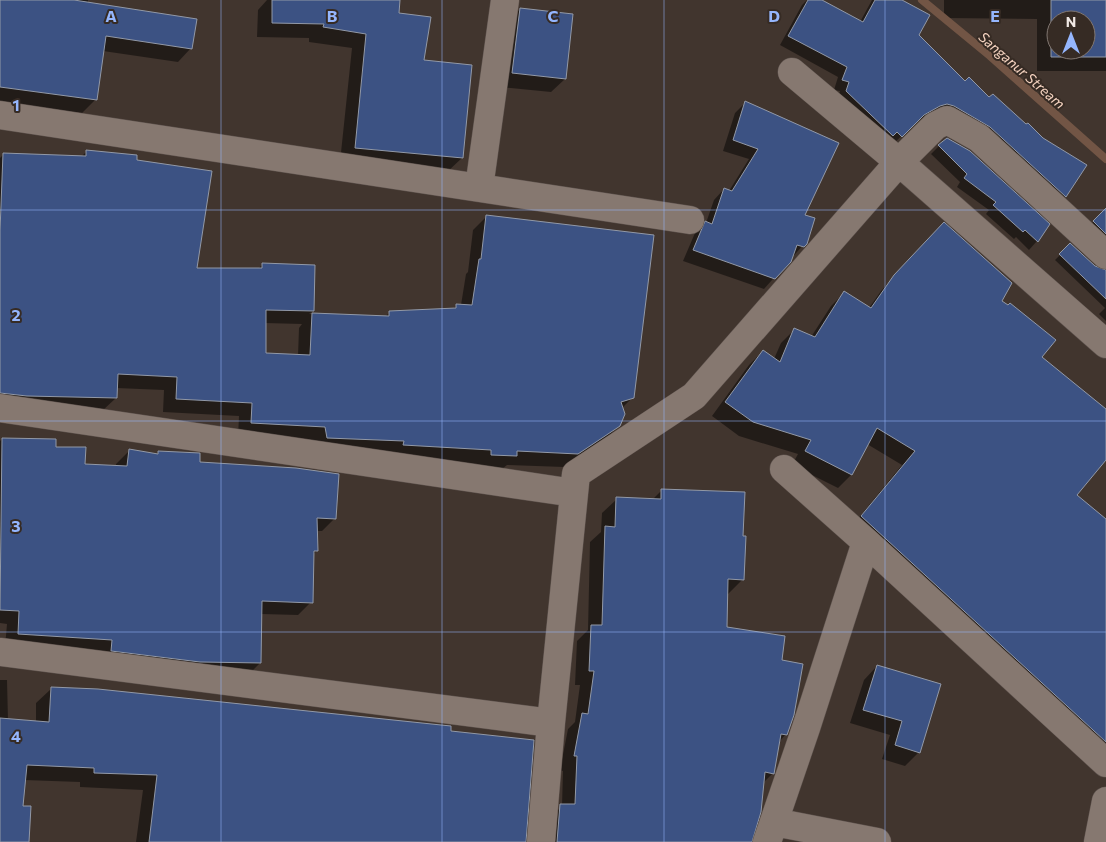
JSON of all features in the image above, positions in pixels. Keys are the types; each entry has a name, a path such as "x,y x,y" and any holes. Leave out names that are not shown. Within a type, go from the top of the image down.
{"street":[{"path":"479,188 505,0"},
{"path":"792,72 899,162 1106,344"},
{"path":"0,115 690,220"},
{"path":"541,842 576,474 694,396 899,162 935,126 947,120 979,138 1106,255"},
{"path":"0,408 574,493"},
{"path":"784,469 1106,763"},
{"path":"866,542 771,832 878,842"},
{"path":"0,652 551,722"},
{"path":"1098,842 1106,801"}],"building":[{"path":"0,0 74,0 197,19 192,49 106,36 97,100 0,87"},
{"path":"272,0 400,0 399,13 431,17 424,60 472,65 463,158 355,148 366,34 323,27 324,24 272,23"},
{"path":"808,0 822,0 863,22 875,0 902,0 930,15 919,35 965,81 969,77 989,97 993,94 1043,138 1087,165 1066,197 990,127 954,106 947,104 940,106 924,115 902,137 897,132 893,136 846,91 849,82 842,80 847,67 788,36"},
{"path":"1051,0 1106,0 1106,57 1096,57 1096,10 1051,10"},
{"path":"520,8 573,14 566,79 512,73"},
{"path":"745,101 839,143 805,215 815,218 807,244 804,247 797,245 791,262 775,279 693,250 705,221 712,224 724,188 732,191 758,149 733,140"},
{"path":"947,138 970,151 1050,224 1038,242 1025,230 1023,232 993,205 996,202 964,178 967,174 938,145"},
{"path":"86,150 137,155 137,160 212,171 197,268 262,268 262,263 315,265 314,311 266,310 266,353 310,355 312,313 389,316 389,311 456,308 456,304 472,305 479,259 481,259 486,215 654,235 634,398 621,402 625,414 620,426 578,454 517,451 517,456 491,455 491,450 403,445 404,441 327,438 325,427 251,423 252,403 176,399 177,377 118,374 117,398 27,396 0,393 0,231 3,153 86,156"},
{"path":"1106,208 1106,234 1093,221"},
{"path":"944,222 1012,283 1002,301 1008,305 1010,303 1056,340 1042,357 1106,409 1106,460 1077,495 1106,519 1106,742 861,516 915,451 877,428 852,475 805,451 811,440 753,422 725,402 763,350 780,362 794,328 815,337 844,291 871,308 894,275"},
{"path":"1070,243 1095,266 1106,270 1106,299 1059,254"},
{"path":"2,438 56,439 56,447 86,447 85,464 127,466 129,449 158,454 158,451 200,453 200,462 296,468 339,474 336,519 317,518 318,551 314,551 313,603 262,601 261,663 200,662 111,651 112,640 18,634 19,611 0,610"},
{"path":"661,489 745,492 744,580 728,579 727,627 785,636 782,660 803,664 794,715 787,735 781,734 774,774 765,772 761,812 752,842 557,842 560,804 575,804 577,756 574,756 582,713 588,714 594,671 589,671 591,625 602,625 605,526 615,527 616,497 661,499"},
{"path":"877,665 941,684 920,753 895,745 902,721 863,710"},
{"path":"51,687 98,689 451,726 451,731 534,740 526,842 149,842 157,775 94,773 94,768 27,765 23,806 31,806 29,842 0,842 0,718 49,722"}],"waterway":[{"name":"Sanganur Stream","path":"922,0 990,56 1106,159"}]}
